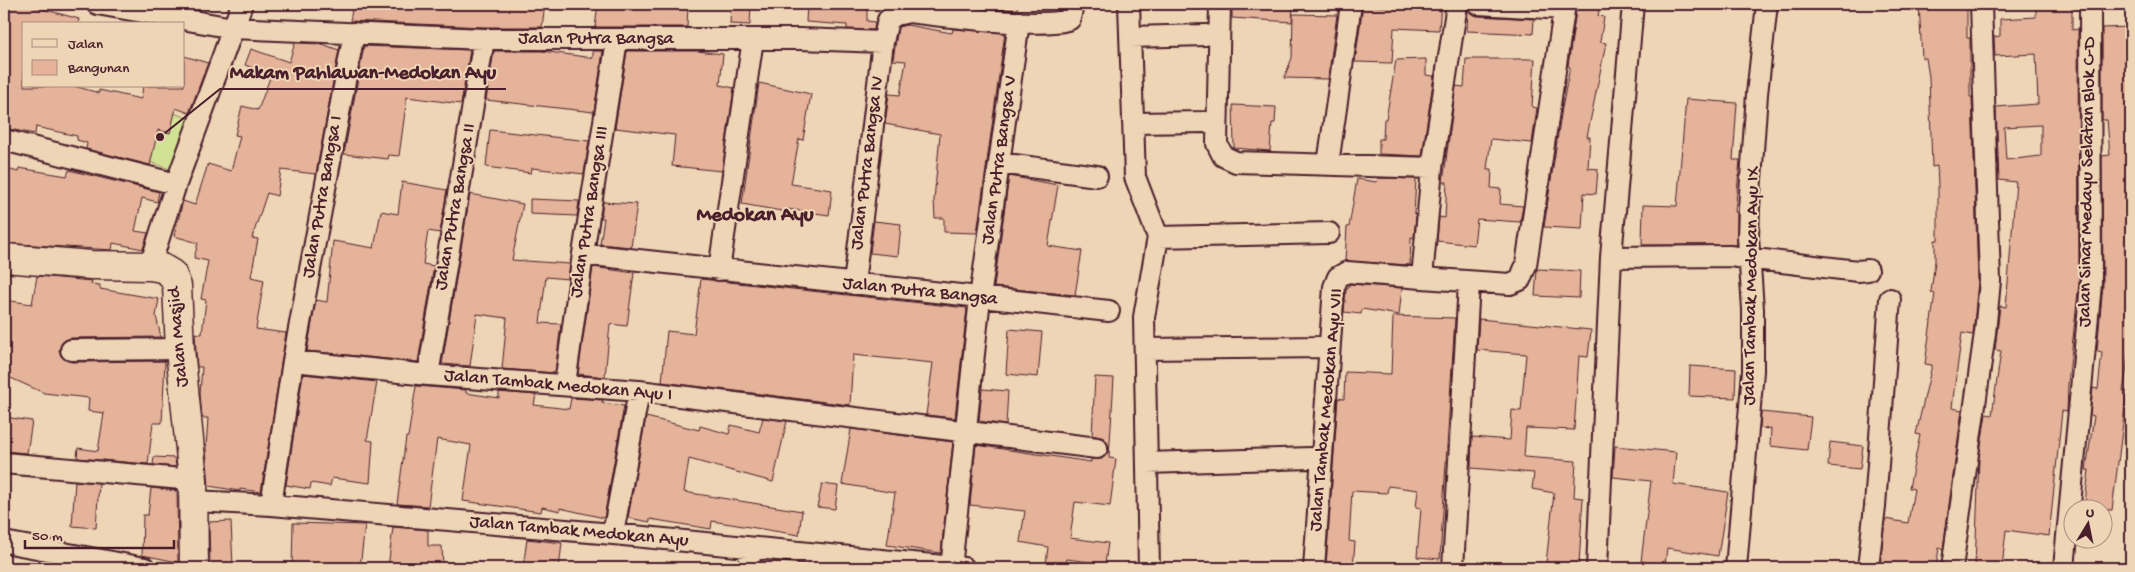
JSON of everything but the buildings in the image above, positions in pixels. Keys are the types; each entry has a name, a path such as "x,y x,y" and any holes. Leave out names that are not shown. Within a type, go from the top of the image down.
{"street":[{"name":"Jalan Putra Bangsa","path":"97,4 233,28 484,39 754,39 883,42"},
{"path":"150,266 176,184 242,4"},
{"path":"1129,4 1135,176 1158,237 1144,317 1149,568"},
{"path":"1220,4 1217,144 1223,156 1236,162 1432,168"},
{"path":"1328,164 1351,4"},
{"path":"1457,4 1432,168 1422,278 1469,283 1510,284 1520,280 1526,265 1565,6 1478,4"},
{"path":"1597,568 1611,257 1633,4"},
{"name":"Jalan Tambak Medokan Ayu IX","path":"1736,568 1752,389 1753,309 1750,258 1750,198 1767,4"},
{"path":"1952,568 1986,333 1990,281 1981,4"},
{"name":"Jalan Sinar Medayu Selatan Blok C-D","path":"2064,568 2091,284 2090,4"},
{"path":"883,42 888,20 896,15 909,12 943,10 1019,22 1061,23 1066,22 1073,9"},
{"name":"Jalan Putra Bangsa V","path":"955,567 980,298 1019,22"},
{"name":"Jalan Putra Bangsa I","path":"293,361 354,33"},
{"path":"1130,37 1206,35"},
{"name":"Jalan Putra Bangsa II","path":"428,375 484,39"},
{"path":"719,270 754,39"},
{"name":"Jalan Putra Bangsa III","path":"566,384 583,254 617,40"},
{"name":"Jalan Putra Bangsa IV","path":"854,284 883,42"},
{"path":"1133,123 1206,122"},
{"path":"4,140 176,184"},
{"path":"1000,163 1097,176"},
{"path":"1158,237 1329,233"},
{"name":"Jalan Putra Bangsa","path":"583,254 1109,311"},
{"path":"1611,257 1729,256 1858,271 1868,270"},
{"name":"Jalan Masjid","path":"4,258 91,266 150,266 162,268 172,274 177,286 180,349 193,490 194,568"},
{"name":"Jalan Tambak Medokan Ayu VII","path":"1314,568 1334,286 1338,277 1347,272 1422,278"},
{"path":"1453,568 1469,283"},
{"path":"1868,568 1875,506 1890,299"},
{"path":"1144,349 1319,347"},
{"path":"71,350 180,349"},
{"path":"270,505 293,361"},
{"name":"Jalan Tambak Medokan Ayu I","path":"293,361 428,375 566,384 638,391 967,434 1097,448"},
{"path":"613,534 638,391"},
{"path":"1147,463 1310,458"},
{"name":"Jalan Tambak Medokan Ayu","path":"4,463 193,490 270,505 613,534 884,564 955,567"},
{"path":"4,542 145,568"},
{"path":"749,548 750,568"}],"green space":[{"path":"149,104 190,119 172,170 130,155"}],"place":[{"name":"Makam Pahlawan-Medokan Ayu","path":"160,137"}],"district":[{"name":"Medokan Ayu","path":"755,216"}]}
